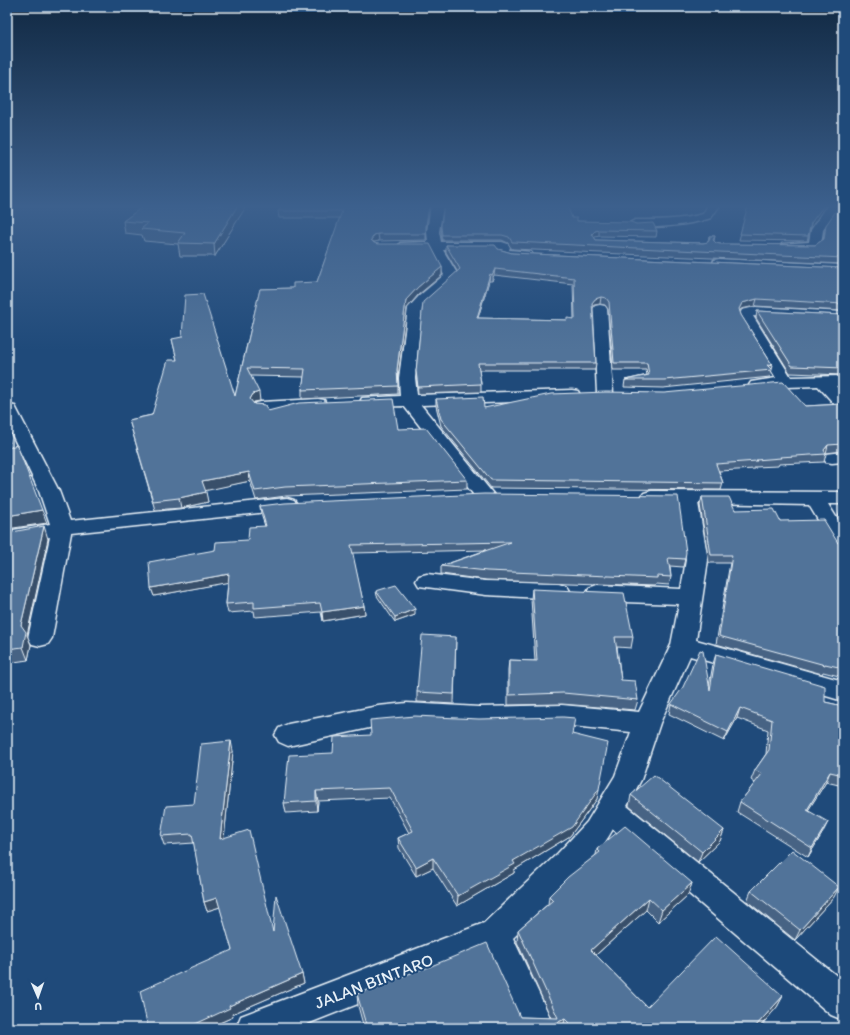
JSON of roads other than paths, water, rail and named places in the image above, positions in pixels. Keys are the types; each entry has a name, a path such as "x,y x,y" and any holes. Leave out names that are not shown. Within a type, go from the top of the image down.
{"street":[{"path":"439,253 451,274 421,300 415,308 407,378 409,401 492,495 461,496"},
{"path":"507,253 542,255"},
{"path":"710,262 843,269"},
{"path":"354,403 613,394 600,309"},
{"path":"786,382 748,321 746,316 747,313 755,311 843,316"},
{"path":"738,387 786,382 843,381"},
{"path":"822,382 843,403"},
{"path":"261,407 331,404"},
{"path":"9,410 49,491 62,528 40,638"},
{"path":"7,451 27,445"},
{"path":"632,497 843,498"},
{"path":"538,1028 495,934 569,863 597,830 627,780 647,723 683,645 697,560 687,498"},
{"path":"815,499 843,545"},
{"path":"7,538 62,528 302,503"},
{"path":"427,581 486,588 690,597"},
{"path":"683,645 843,691"},
{"path":"288,735 378,716 407,713 479,717 562,715 647,723"},
{"path":"610,808 843,1003"},
{"name":"JALAN BINTARO","path":"253,1028 495,934"}]}
